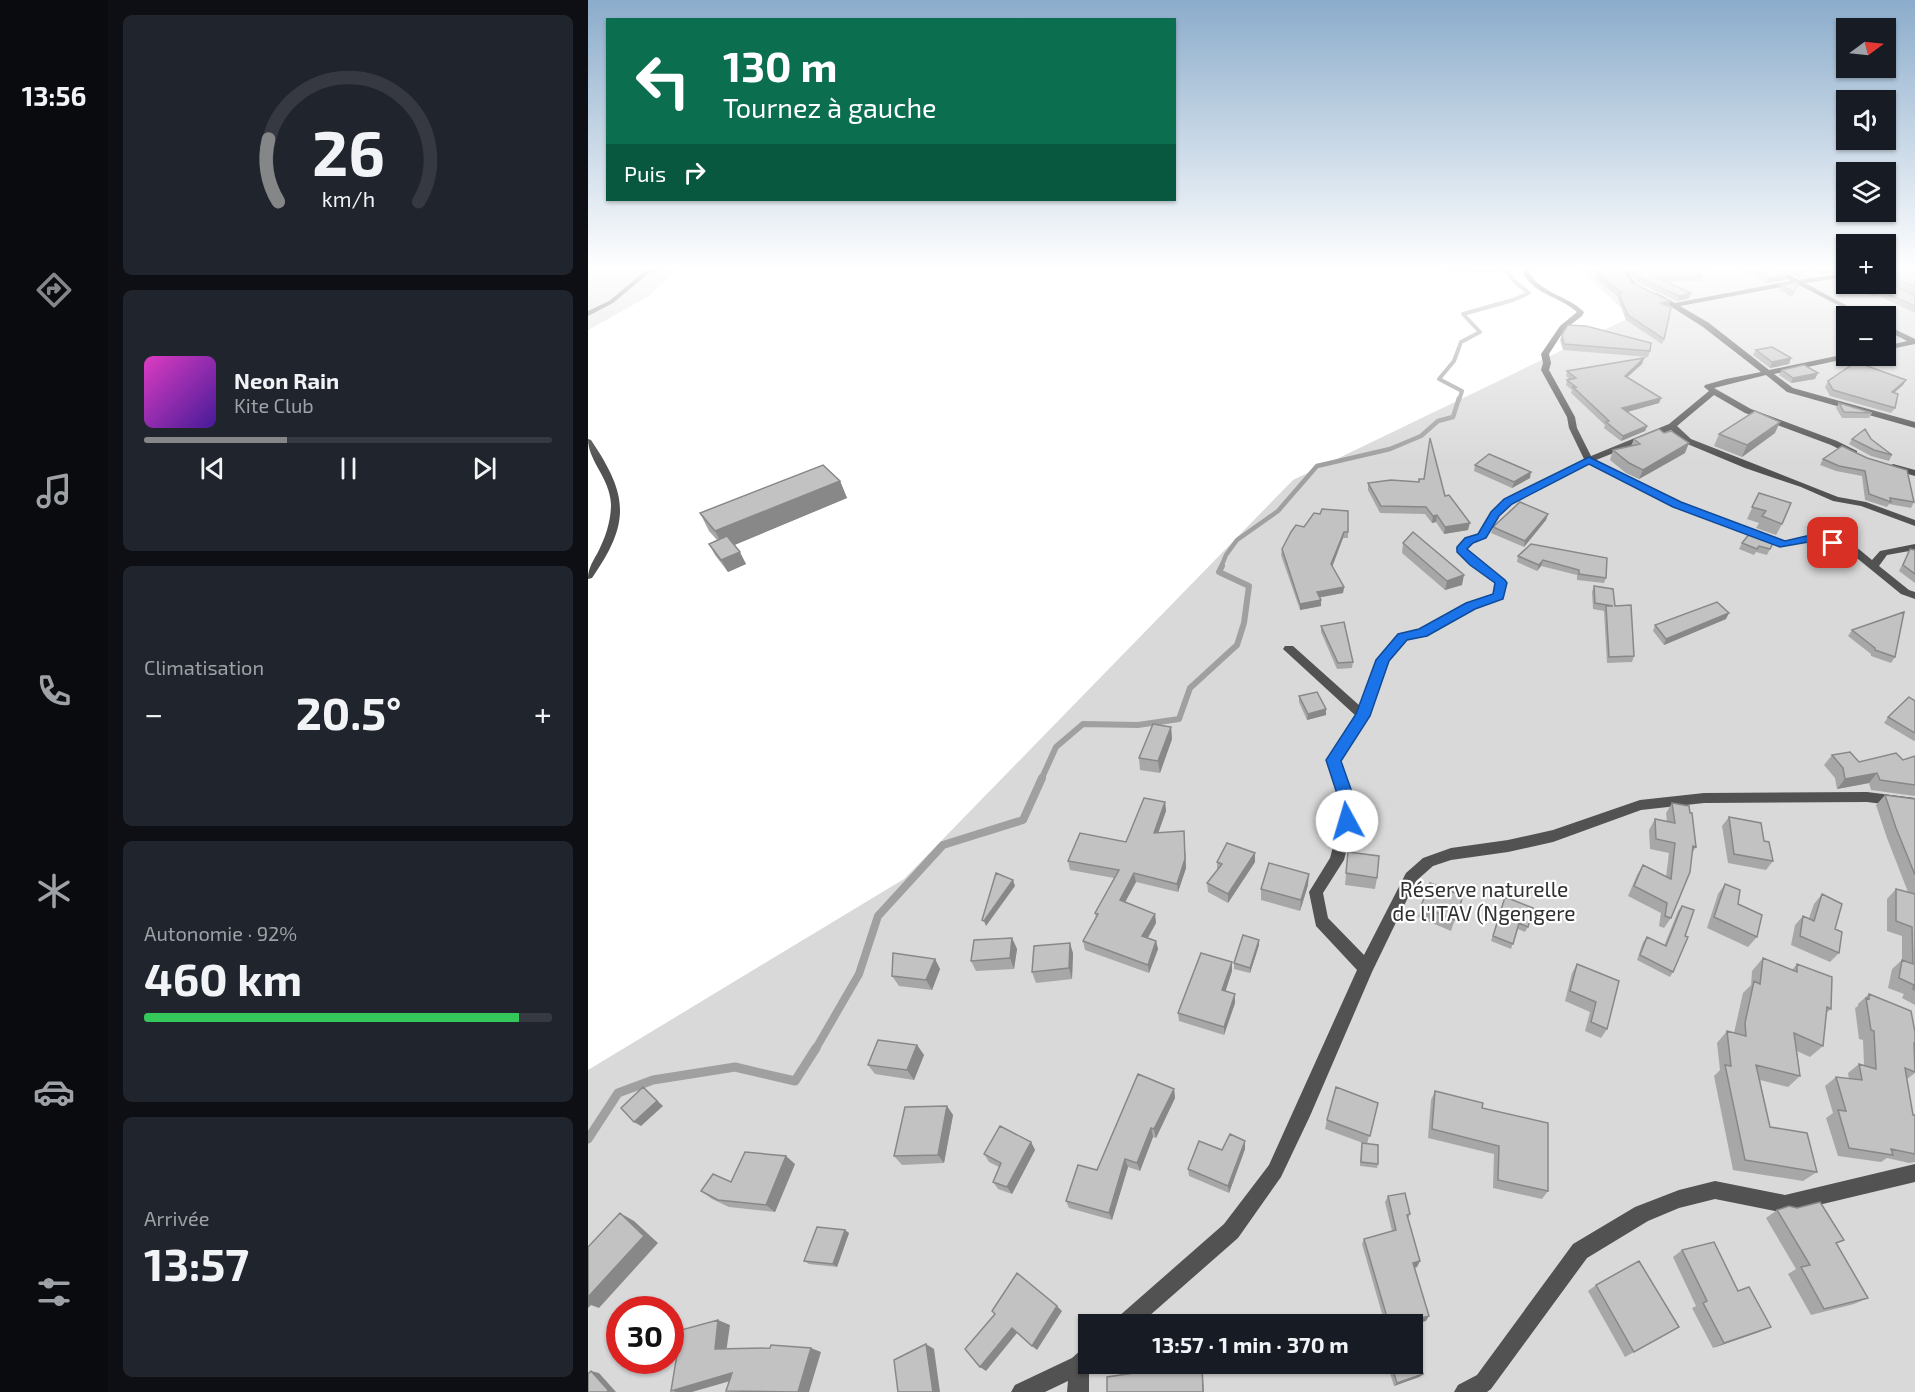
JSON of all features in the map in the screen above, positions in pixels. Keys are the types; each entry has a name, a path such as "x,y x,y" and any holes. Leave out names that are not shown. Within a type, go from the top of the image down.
{"street":[{"path":"1559,332 1554,345 1545,354 1547,363 1545,370 1570,417 1589,460 1677,505 1784,544 1815,537 1851,548 1905,592 1915,596"},
{"path":"1713,332 1790,390 1915,425"},
{"path":"1896,332 1915,342"},
{"path":"1896,346 1915,342"},
{"path":"1836,359 1708,387 1748,411 1833,443 1859,456"},
{"path":"1366,968 1321,921 1316,892 1337,860 1350,809 1333,760 1363,716 1383,660 1402,637 1423,633 1470,606 1498,596 1501,583 1494,575 1474,563 1461,549 1469,540 1482,536 1495,514 1508,502 1589,460 1672,426 1714,391"},
{"path":"1672,426 1688,441 1748,466 1804,485 1836,499 1863,504 1915,523"},
{"path":"588,442 604,466 615,493 615,509 613,528 596,566 588,576"},
{"path":"1886,465 1915,473"},
{"path":"1874,565 1884,553 1915,547"},
{"path":"1289,649 1363,716"},
{"path":"1136,1314 1231,1231 1275,1171 1366,968 1411,877 1428,862 1451,854 1508,846 1553,836 1640,805 1704,798 1867,797 1915,803"},
{"path":"1465,1392 1484,1382 1580,1251 1642,1214 1679,1199 1715,1190 1785,1204 1915,1173"},
{"path":"1023,1392 1078,1364"},
{"path":"1078,1392 1081,1374"}],"green space":[{"name":"Réserve naturelle de l'ITAV (Ngengere","path":"1600,332 1836,332 1836,366 1896,366 1896,332 1915,332 1915,1392 588,1392 588,1070 904,879 1293,480"}],"building":[{"path":"1564,332 1609,332 1651,343 1650,351 1564,344 1562,335"},
{"path":"1653,332 1666,332 1664,339"},
{"path":"1772,347 1791,358 1772,362 1756,350"},
{"path":"1644,358 1625,376 1661,398 1622,408 1647,426 1623,436 1606,422 1609,421 1573,387 1576,387 1567,380 1576,378 1567,371"},
{"path":"1804,365 1818,373 1793,378 1782,370"},
{"path":"1850,366 1867,366 1906,380 1892,392 1898,394 1895,408 1833,390 1828,381"},
{"path":"1839,403 1872,413 1844,412"},
{"path":"1755,411 1780,422 1747,445 1719,434"},
{"path":"1659,429 1664,433 1671,431 1689,443 1643,470 1629,463 1613,450 1640,444 1634,439"},
{"path":"1865,429 1871,439 1892,455 1874,450 1852,439"},
{"path":"1430,438 1445,496 1449,495 1470,523 1445,527 1437,515 1433,516 1426,507 1381,506 1368,483 1391,480 1419,482 1419,479 1424,479"},
{"path":"1842,446 1867,458 1907,470 1914,502 1890,498 1891,502 1869,494 1865,471 1839,466 1823,459"},
{"path":"1489,454 1531,472 1514,482 1475,465"},
{"path":"823,465 840,481 715,531 700,513"},
{"path":"1759,493 1791,503 1782,524 1762,516 1766,511 1752,507"},
{"path":"1520,502 1548,514 1525,541 1493,527"},
{"path":"1322,509 1348,511 1348,532 1344,532 1331,564 1344,587 1317,592 1321,600 1300,604 1282,549 1296,525 1304,527 1314,513 1320,514"},
{"path":"1752,531 1775,539 1770,549 1759,546 1757,549 1742,543"},
{"path":"1413,532 1464,575 1447,581 1403,543"},
{"path":"727,536 740,552 721,560 709,544"},
{"path":"1531,544 1607,558 1606,578 1579,574 1579,570 1543,560 1539,565 1518,556"},
{"path":"1910,549 1915,550 1915,574 1903,565"},
{"path":"1594,586 1613,589 1615,606 1631,605 1634,656 1609,657 1606,606 1613,606 1595,603"},
{"path":"1717,602 1729,613 1666,639 1655,625"},
{"path":"1904,612 1895,657 1875,650 1852,630"},
{"path":"1344,622 1353,662 1338,663 1321,626"},
{"path":"1317,692 1326,709 1308,714 1299,696"},
{"path":"1909,697 1915,701 1915,733 1888,717"},
{"path":"1153,724 1171,727 1158,761 1139,758"},
{"path":"1850,752 1859,762 1896,753 1903,760 1915,756 1915,785 1880,780 1877,773 1845,779 1843,768 1832,755"},
{"path":"1885,795 1915,799 1915,875 1896,828"},
{"path":"1144,798 1165,802 1154,833 1184,831 1185,859 1177,884 1134,873 1120,900 1155,914 1142,936 1156,941 1148,965 1083,941 1098,914 1095,913 1119,870 1068,861 1080,833 1126,842"},
{"path":"1672,803 1689,806 1696,847 1693,846 1690,872 1671,918 1665,916 1667,903 1634,886 1643,865 1671,879 1675,843 1656,839 1655,819 1675,823"},
{"path":"1729,817 1761,823 1764,841 1769,842 1773,861 1734,854"},
{"path":"1227,843 1255,853 1228,894 1207,883 1222,864 1217,862"},
{"path":"1348,852 1379,856 1377,878 1346,873"},
{"path":"1269,863 1309,874 1301,900 1261,889"},
{"path":"996,873 1013,880 984,921 982,920"},
{"path":"1430,883 1463,896 1455,920 1421,906"},
{"path":"1725,884 1740,890 1738,904 1762,915 1757,937 1714,917"},
{"path":"1896,889 1915,894 1915,990 1914,985 1899,978 1902,960 1913,964 1912,927 1896,921"},
{"path":"1822,894 1842,904 1835,929 1842,932 1839,953 1800,936 1803,916 1814,921"},
{"path":"1505,897 1533,908 1528,927 1519,923 1513,944 1493,936"},
{"path":"1682,906 1694,910 1685,936 1688,937 1673,972 1640,955 1647,937 1666,946"},
{"path":"1243,935 1259,940 1250,968 1234,963"},
{"path":"1012,938 1010,958 971,961 974,940"},
{"path":"1070,943 1069,968 1032,972 1034,946"},
{"path":"893,953 935,959 926,980 892,976"},
{"path":"1201,953 1232,962 1222,990 1235,994 1224,1027 1178,1013"},
{"path":"1763,958 1797,972 1797,964 1832,977 1831,1009 1827,1007 1823,1046 1794,1033 1800,1076 1756,1065 1770,1127 1807,1133 1817,1172 1745,1160 1725,1065 1731,1066 1727,1031 1746,1036 1745,1023 1754,981 1760,984"},
{"path":"1577,964 1619,981 1607,1029 1591,1022 1596,1002 1570,991"},
{"path":"1869,994 1911,1011 1915,1032 1915,1072 1905,1068 1913,1115 1915,1115 1915,1154 1891,1149 1893,1155 1849,1148 1838,1110 1846,1111 1836,1077 1862,1080 1859,1064 1876,1069 1874,1031 1871,1030 1866,998 1869,999"},
{"path":"878,1040 917,1045 907,1070 868,1065"},
{"path":"1138,1074 1174,1089 1154,1129 1151,1128 1137,1163 1125,1159 1109,1213 1066,1201 1078,1165 1097,1170"},
{"path":"643,1087 657,1101 634,1122 621,1108"},
{"path":"1336,1087 1378,1103 1370,1136 1327,1120"},
{"path":"1435,1091 1483,1103 1482,1108 1548,1123 1548,1191 1498,1180 1499,1146 1432,1129"},
{"path":"947,1106 938,1155 894,1156 905,1107"},
{"path":"1000,1126 1031,1142 1007,1187 993,1182 1001,1163 984,1154"},
{"path":"1230,1134 1245,1141 1228,1186 1188,1169 1199,1141 1222,1150"},
{"path":"1362,1143 1378,1145 1378,1164 1361,1162"},
{"path":"745,1152 786,1156 766,1205 718,1200 701,1191 713,1174 731,1182"},
{"path":"1405,1193 1410,1214 1407,1215 1420,1261 1413,1263 1429,1316 1423,1318 1423,1314 1386,1314 1364,1239 1396,1230 1388,1196"},
{"path":"1820,1202 1844,1240 1836,1243 1868,1298 1824,1309 1801,1267 1810,1265 1777,1210"},
{"path":"620,1213 644,1236 588,1297 588,1247"},
{"path":"817,1227 845,1230 833,1264 804,1261"},
{"path":"1714,1242 1738,1291 1749,1287 1771,1327 1724,1343 1703,1303 1707,1301 1682,1250"},
{"path":"1639,1261 1679,1327 1634,1352 1596,1285"},
{"path":"1017,1273 1057,1306 1032,1346 1012,1328 980,1367 965,1349 995,1314 992,1311"},
{"path":"718,1320 715,1349 770,1348 771,1345 811,1348 798,1392 726,1391 732,1373 671,1391 674,1374 684,1374 684,1329"},
{"path":"926,1344 933,1392 898,1392 894,1360"},
{"path":"591,1371 608,1390 607,1392 588,1392 588,1374"},
{"path":"1127,1374 1202,1374 1203,1392 1107,1392 1107,1377"},
{"path":"1394,1374 1423,1374 1397,1383"}],"waterway":[{"path":"1459,400 1462,391 1439,379 1454,361 1461,342 1480,332"},
{"path":"1221,567 1226,555 1237,540 1278,511 1317,466 1390,449 1421,436 1438,421 1453,417 1459,398"},
{"path":"1041,780 1056,747 1083,724 1138,725 1179,719 1190,688 1237,645 1244,623 1249,586 1219,572 1222,566"},
{"path":"815,1050 859,974 878,916 943,845 1023,820 1042,778"},
{"path":"588,1139 618,1093 653,1080 735,1067 795,1081 816,1048"}],"route":[{"path":"1347,821 1350,809 1333,760 1363,716 1383,660 1402,637 1423,633 1470,606 1498,596 1501,583 1494,575 1474,563 1461,549 1469,540 1482,536 1495,514 1508,502 1589,460 1677,505 1784,544 1815,537 1833,543"}]}
